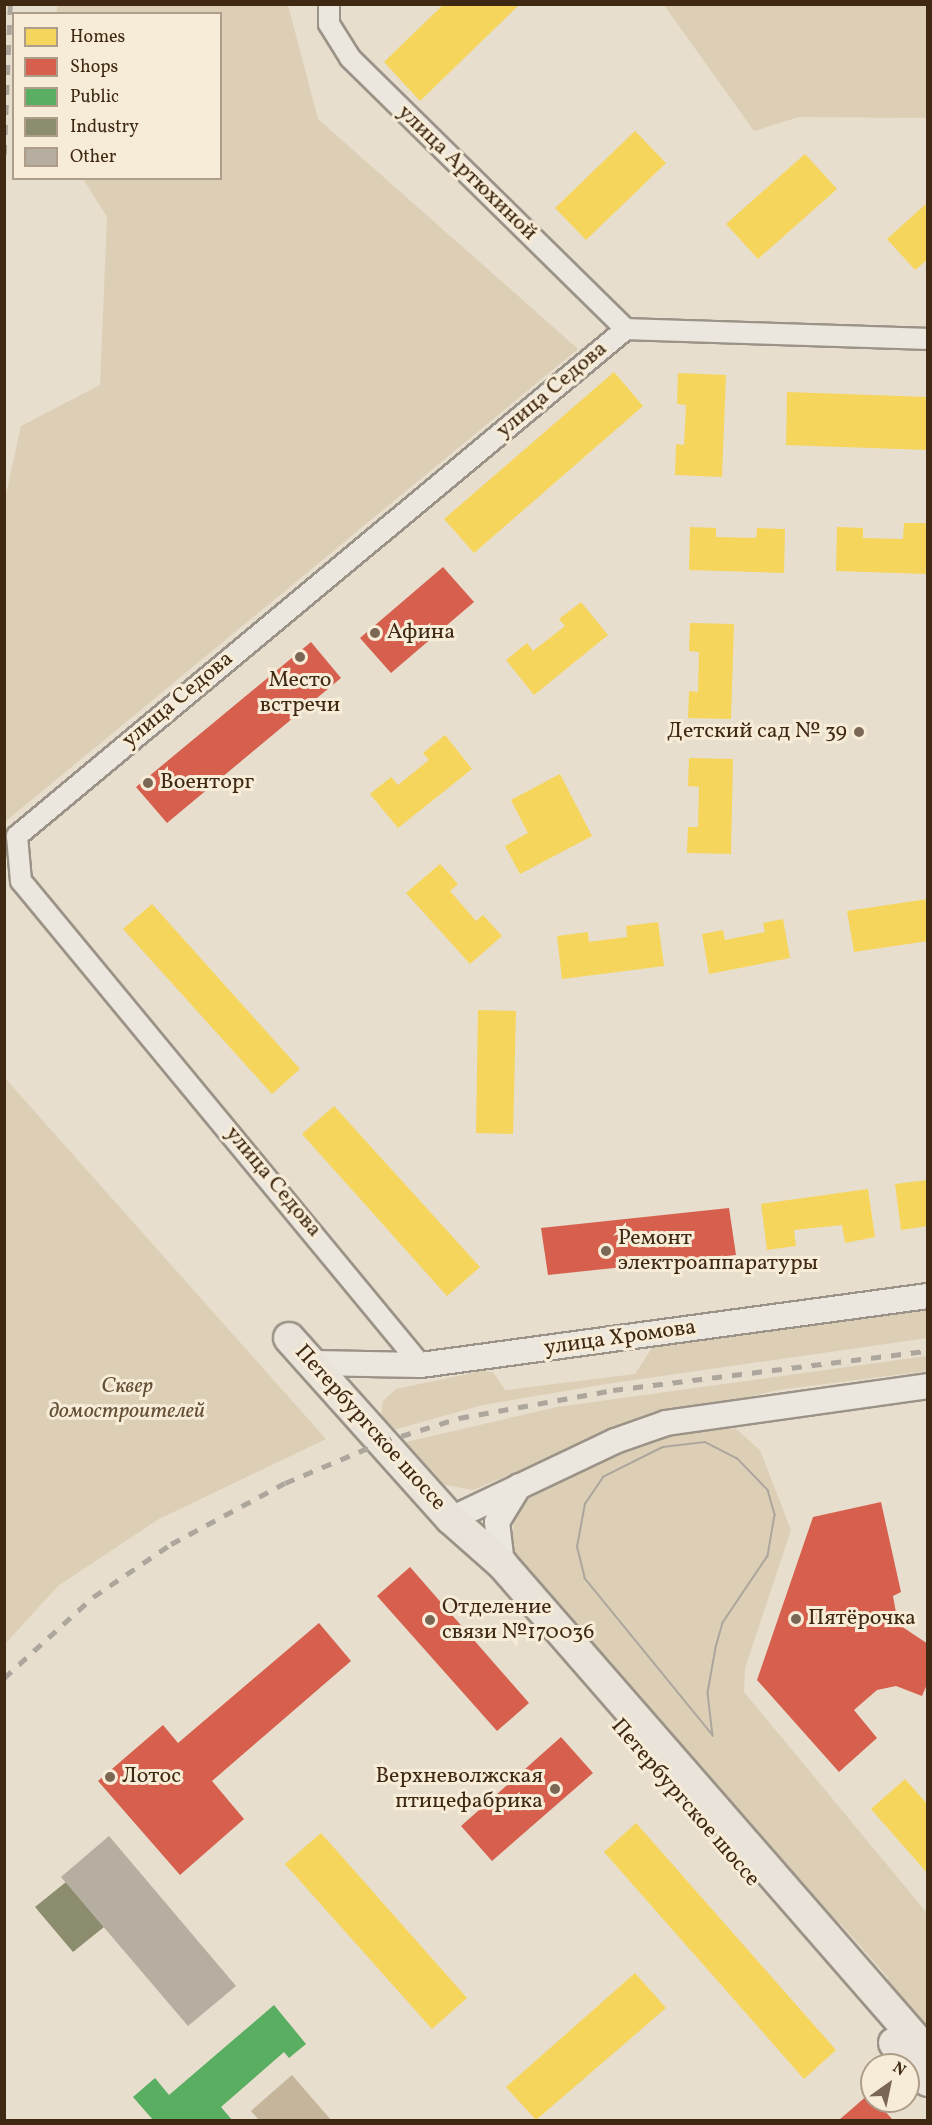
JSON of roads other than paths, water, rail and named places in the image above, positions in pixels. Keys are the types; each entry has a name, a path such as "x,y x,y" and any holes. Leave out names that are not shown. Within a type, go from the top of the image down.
{"main road":[{"name":"Петербургское шоссе","path":"289,1338 451,1519 502,1564 651,1752 927,2081"},
{"name":"Петербургское шоссе","path":"451,1519 488,1579 651,1752 927,2053"}],"street":[{"name":"улица Артюхиной","path":"329,4 329,24 350,58 626,329"},
{"name":"улица Седова","path":"421,1365 21,880 17,836 626,329 927,339"},
{"name":"улица Хромова","path":"312,1363 421,1365 927,1296"},
{"path":"451,1519 526,1481 679,1419 927,1386"},
{"path":"502,1564 495,1539 498,1518 526,1481"}],"tram line":[{"path":"705,1442 737,1458 768,1490 775,1515 768,1556 723,1623 708,1693 713,1736 585,1579 577,1547 585,1504 603,1477 663,1447 705,1442"}],"railway":[{"path":"4,155 10,4"},
{"path":"4,1678 93,1597 171,1544 285,1483 382,1442 459,1418 613,1390 928,1351"}],"place":[{"name":"Афина","path":"375,633"},
{"name":"Место встречи","path":"300,657"},
{"name":"Детский сад № 39","path":"859,732"},
{"name":"Военторг","path":"148,783"},
{"name":"Ремонт электроаппаратуры","path":"606,1251"},
{"name":"Пятёрочка","path":"796,1619"},
{"name":"Отделение связи №170036","path":"430,1620"},
{"name":"Лотос","path":"110,1777"},
{"name":"Верхневолжская птицефабрика","path":"555,1789"}],"park label":[{"name":"Сквер домостроителей","path":"127,1398"}]}
